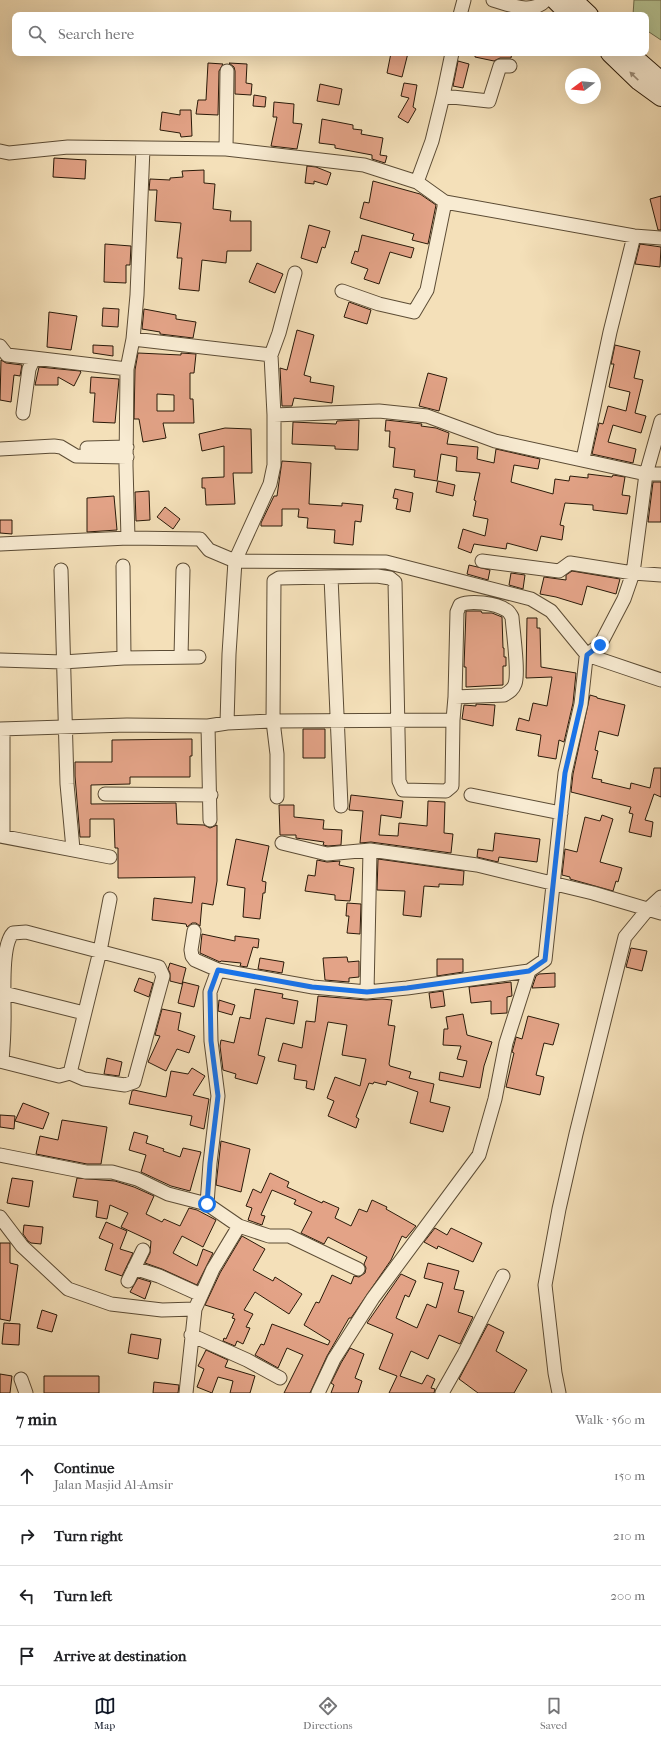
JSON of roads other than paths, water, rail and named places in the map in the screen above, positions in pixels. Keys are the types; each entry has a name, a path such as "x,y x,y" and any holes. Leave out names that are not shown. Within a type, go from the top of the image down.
{"main road":[{"path":"555,0 567,12"},
{"path":"573,0 586,12"},
{"path":"613,56 639,81 661,97"},
{"path":"632,56 661,81"}],"street":[{"path":"461,12 464,0"},
{"path":"493,0 528,8 541,5 546,0"},
{"path":"417,182 432,141 451,56"},
{"path":"443,96 489,101 500,66 510,66"},
{"path":"226,149 227,70"},
{"path":"0,151 9,153 68,147 226,149 364,165 417,182 445,202 634,236 661,238"},
{"path":"128,538 127,369 133,339 140,249 143,148"},
{"path":"342,291 379,304 414,312 427,290 445,202"},
{"path":"583,459 610,332 634,236"},
{"path":"227,723 229,654 235,561 245,536 270,484 274,465 274,415 271,355 279,333 295,273"},
{"path":"133,339 271,355"},
{"path":"0,346 7,355 127,369"},
{"path":"23,413 29,369 34,358"},
{"path":"274,415 379,411 427,416 495,441 583,459 646,474 661,474"},
{"path":"194,931 191,950 192,956 195,960 218,970 312,987 367,992 529,971 545,960 565,773 581,704 587,655 600,645 624,599 633,573 646,474 661,422"},
{"path":"0,449 54,446 61,447 76,456 127,452"},
{"path":"81,448 127,452"},
{"path":"0,544 128,538 200,539 210,550 235,561 386,562 531,599 551,611 587,655 661,680"},
{"path":"482,561 559,571 570,563 633,573 661,575"},
{"path":"123,566 124,658"},
{"path":"61,570 67,784 73,849"},
{"path":"181,657 183,570"},
{"path":"276,796 277,754 274,721 274,581 279,578 377,576 390,578 395,582 399,781 403,790 446,792 452,786 457,612 460,605 467,602 499,606 507,610 512,617 516,677 514,688 504,695 455,697"},
{"path":"331,577 341,806"},
{"path":"0,660 63,662 124,658 199,657"},
{"path":"110,857 1,836 2,729 65,726 208,726 227,723 274,721 453,720"},
{"path":"208,726 210,820"},
{"path":"105,794 210,795"},
{"path":"471,796 561,813"},
{"path":"282,843 327,854 370,850 477,865 593,893 661,913"},
{"path":"367,992 370,850"},
{"path":"559,1393 553,1358 545,1285 559,1209 625,937 648,909 661,897"},
{"path":"70,1073 100,951 110,899"},
{"path":"17,931 26,932 159,967 163,976 134,1082 125,1085 84,1080 70,1073 59,1076 1,1061 4,1024 2,959 9,937 17,931"},
{"path":"207,1204 218,1096 211,1041 210,992 218,970"},
{"path":"318,1393 334,1359 373,1298 479,1155 495,1099 506,1043 529,971"},
{"path":"4,993 84,1013"},
{"path":"0,1155 86,1172 112,1172 137,1179 168,1194 207,1204 238,1226 269,1236 289,1236 358,1269"},
{"path":"0,1217 22,1246 68,1289 111,1304 162,1310 195,1309"},
{"path":"186,1393 191,1335 195,1309 213,1269 238,1226"},
{"path":"128,1281 143,1250"},
{"path":"134,1268 159,1276 201,1295"},
{"path":"442,1393 464,1354 503,1276"},
{"path":"191,1335 280,1378"},
{"path":"20,1379 26,1393"}]}
